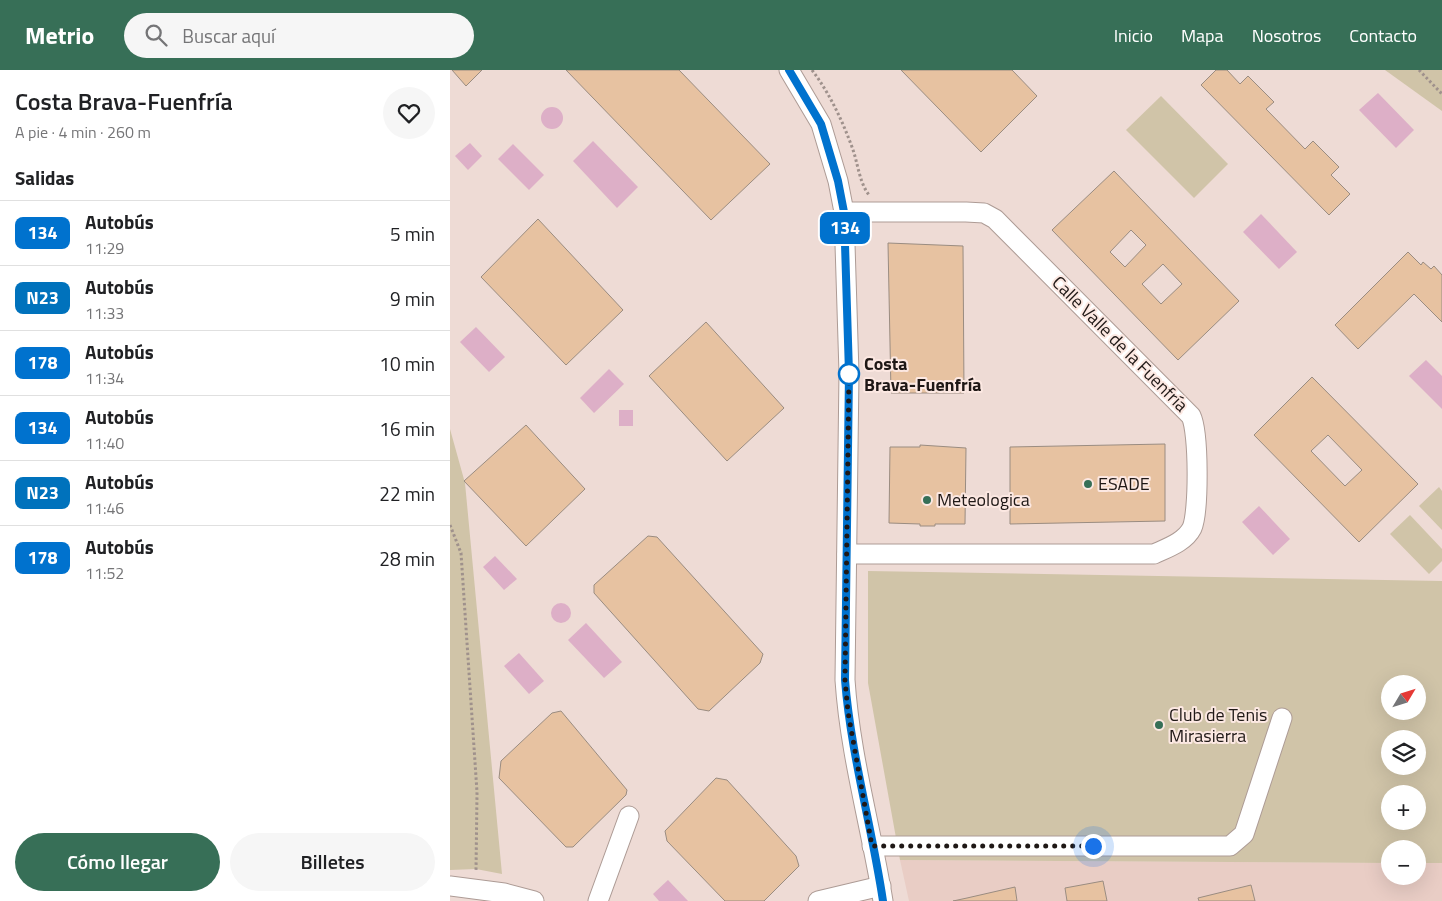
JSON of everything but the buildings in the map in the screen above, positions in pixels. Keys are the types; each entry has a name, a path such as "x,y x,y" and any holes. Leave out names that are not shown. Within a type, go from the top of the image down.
{"street":[{"path":"790,70 821,124 838,181 844,212 849,373 845,680 848,712 882,894 818,901"},
{"name":"Calle Valle de la Fuenfría","path":"844,212 966,212 984,214 995,219 1191,416 1195,425 1197,440 1195,516 1192,529 1182,540 1154,554 847,554"},
{"path":"872,846 1230,846 1244,834 1282,718"},
{"path":"598,901 629,816"},
{"path":"450,886 474,888 534,901"}],"path":[{"path":"1419,70 1442,94"},
{"path":"450,524 461,553 476,772 476,860 474,888"}],"shaded area":[{"path":"1385,70 1442,70 1442,111"},
{"path":"1378,93 1414,130 1396,148 1359,110"},
{"path":"1161,96 1228,164 1194,198 1126,130"},
{"path":"552,107 560,110 563,118 560,126 552,129 544,126 541,118 544,110"},
{"path":"593,141 638,187 617,208 573,161"},
{"path":"470,143 482,156 468,170 455,156"},
{"path":"513,144 544,175 529,190 498,159"},
{"path":"1261,214 1297,252 1279,269 1243,232"},
{"path":"476,327 505,357 489,372 460,342"},
{"path":"1426,360 1442,376 1442,409 1409,376"},
{"path":"609,369 624,384 594,413 580,398"},
{"path":"619,410 633,410 633,426 619,426"},
{"path":"450,429 465,483 502,874 476,869 450,870"},
{"path":"1439,487 1442,491 1442,530 1419,506"},
{"path":"1259,506 1290,539 1273,555 1242,522"},
{"path":"1410,515 1442,549 1442,561 1429,574 1390,534"},
{"path":"495,556 517,579 504,590 483,567"},
{"name":"Club de Tenis Mirasierra","path":"868,571 1442,581 1442,863 1426,863 1426,840 1381,840 1381,863 900,860 868,683"},
{"path":"561,603 568,606 571,613 568,620 561,623 554,620 551,613 554,606"},
{"path":"586,623 622,662 604,678 568,640"},
{"path":"519,653 544,681 529,694 504,666"},
{"path":"900,860 1381,863 1381,885 1426,885 1426,863 1442,863 1442,901 909,901"},
{"path":"668,880 688,901 659,901 653,894"}],"bus line":[{"name":"134","path":"789,70 807,97 821,124 830,150 844,212 849,373 845,680 856,766 883,901"}],"place":[{"name":"Costa Brava-Fuenfría","path":"849,374"},
{"name":"ESADE","path":"1088,484"},
{"name":"Meteologica","path":"927,500"},
{"name":"Club de Tenis Mirasierra","path":"1159,725"}],"route":[{"path":"849,374 845,680 856,766 872,846 1093,846"}]}
